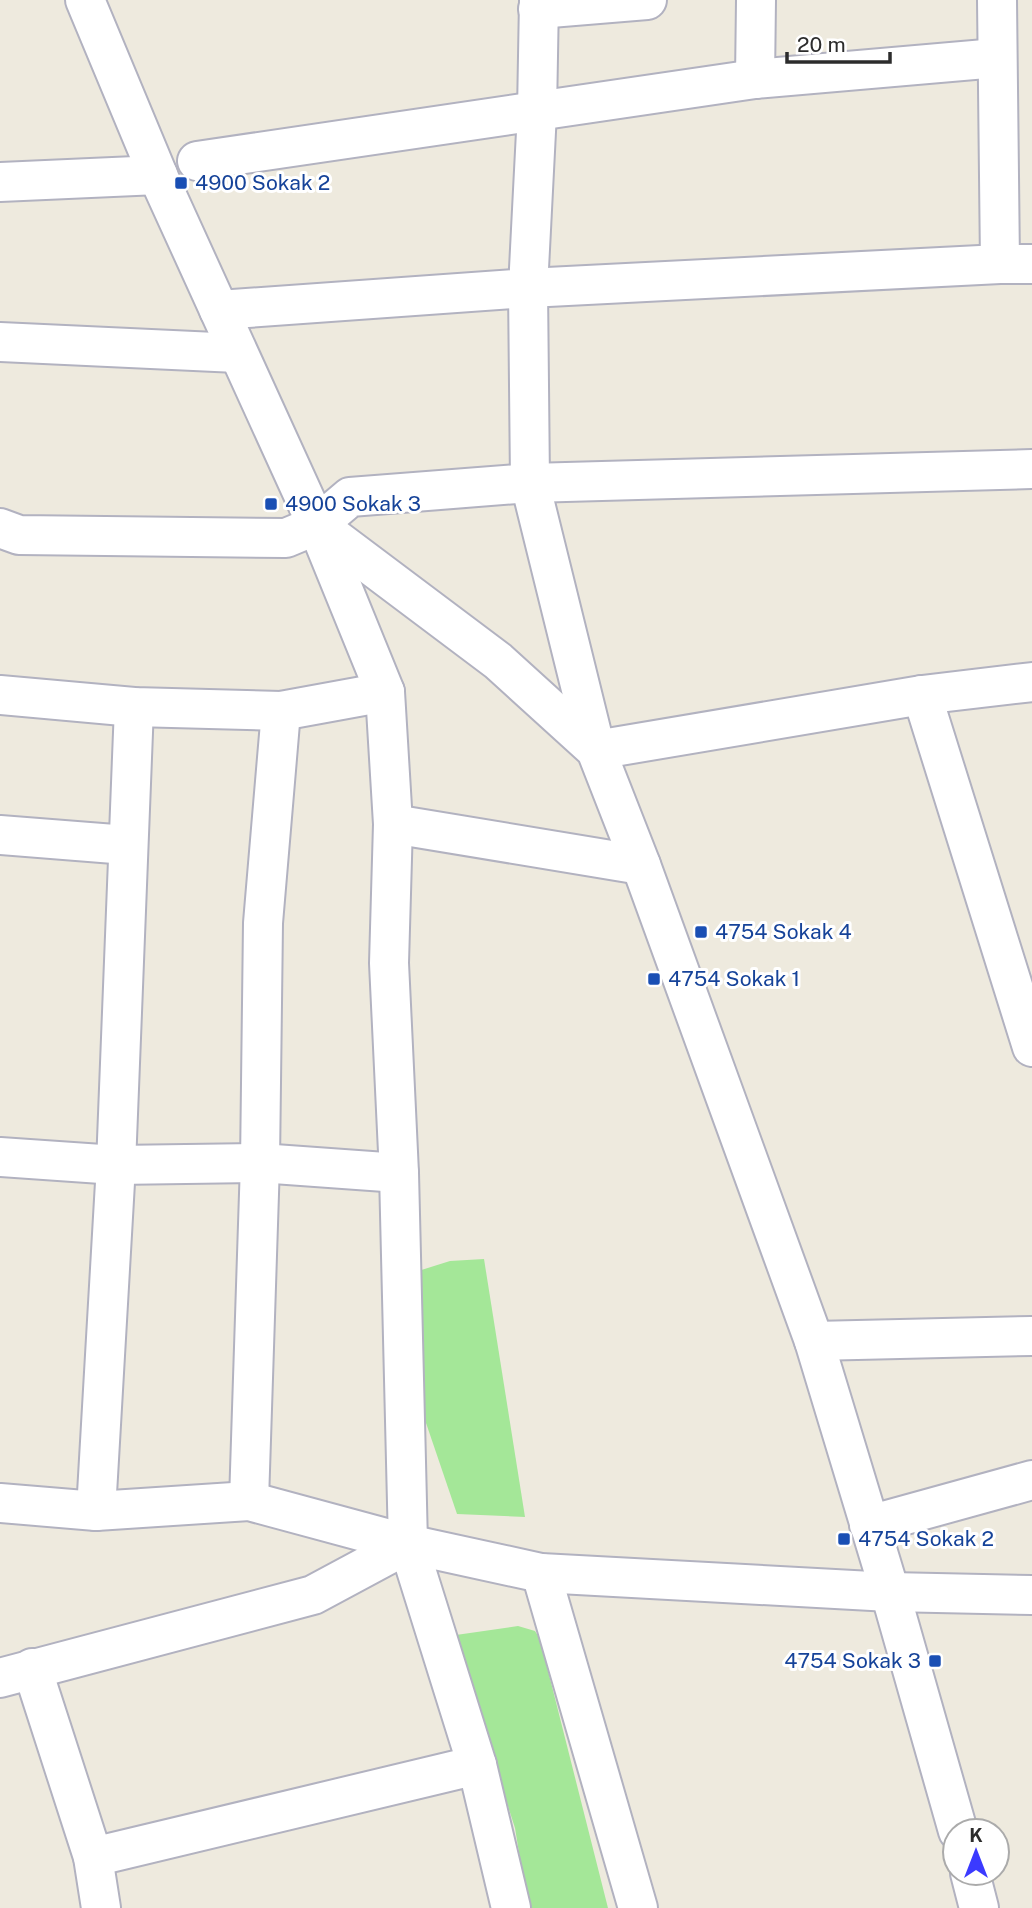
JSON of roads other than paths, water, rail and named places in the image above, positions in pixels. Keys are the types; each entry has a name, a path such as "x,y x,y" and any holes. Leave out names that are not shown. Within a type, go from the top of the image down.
{"street":[{"path":"85,0 237,354 317,525 385,692 393,824 389,963 399,1173 408,1544 477,1765 511,1908"},
{"path":"647,0 539,4 537,112 528,288 530,483 596,750 814,1341 954,1817"},
{"path":"755,79 756,0"},
{"path":"219,310 528,288 1016,264 997,58 997,0"},
{"path":"197,161 755,79 997,58"},
{"path":"0,182 158,175"},
{"path":"0,342 237,354"},
{"path":"0,528 19,535 286,538 317,525 350,497 530,483 1032,468"},
{"path":"317,525 498,661 596,750"},
{"path":"596,750 922,695 1032,682"},
{"path":"0,695 135,707 281,711 385,692"},
{"path":"922,695 1032,1047"},
{"path":"96,1511 116,1165 127,845 135,707"},
{"path":"249,1501 260,1163 263,923 281,711"},
{"path":"393,824 641,866"},
{"path":"0,835 127,845"},
{"path":"0,1157 116,1165 260,1163 399,1173"},
{"path":"814,1341 1032,1336"},
{"path":"869,1525 1032,1480"},
{"path":"0,1503 96,1511 249,1501 408,1544 541,1573 890,1592 1032,1595"},
{"path":"101,1908 93,1857 16,1673 313,1595 408,1544"},
{"path":"541,1573 638,1908"},
{"path":"93,1857 477,1765"},
{"path":"974,1887 979,1908"}],"place":[{"name":"4900 Sokak 2","path":"181,183"},
{"name":"4900 Sokak 3","path":"271,504"},
{"name":"4754 Sokak 4","path":"701,932"},
{"name":"4754 Sokak 1","path":"654,979"},
{"name":"4754 Sokak 2","path":"844,1539"},
{"name":"4754 Sokak 3","path":"935,1661"}]}
